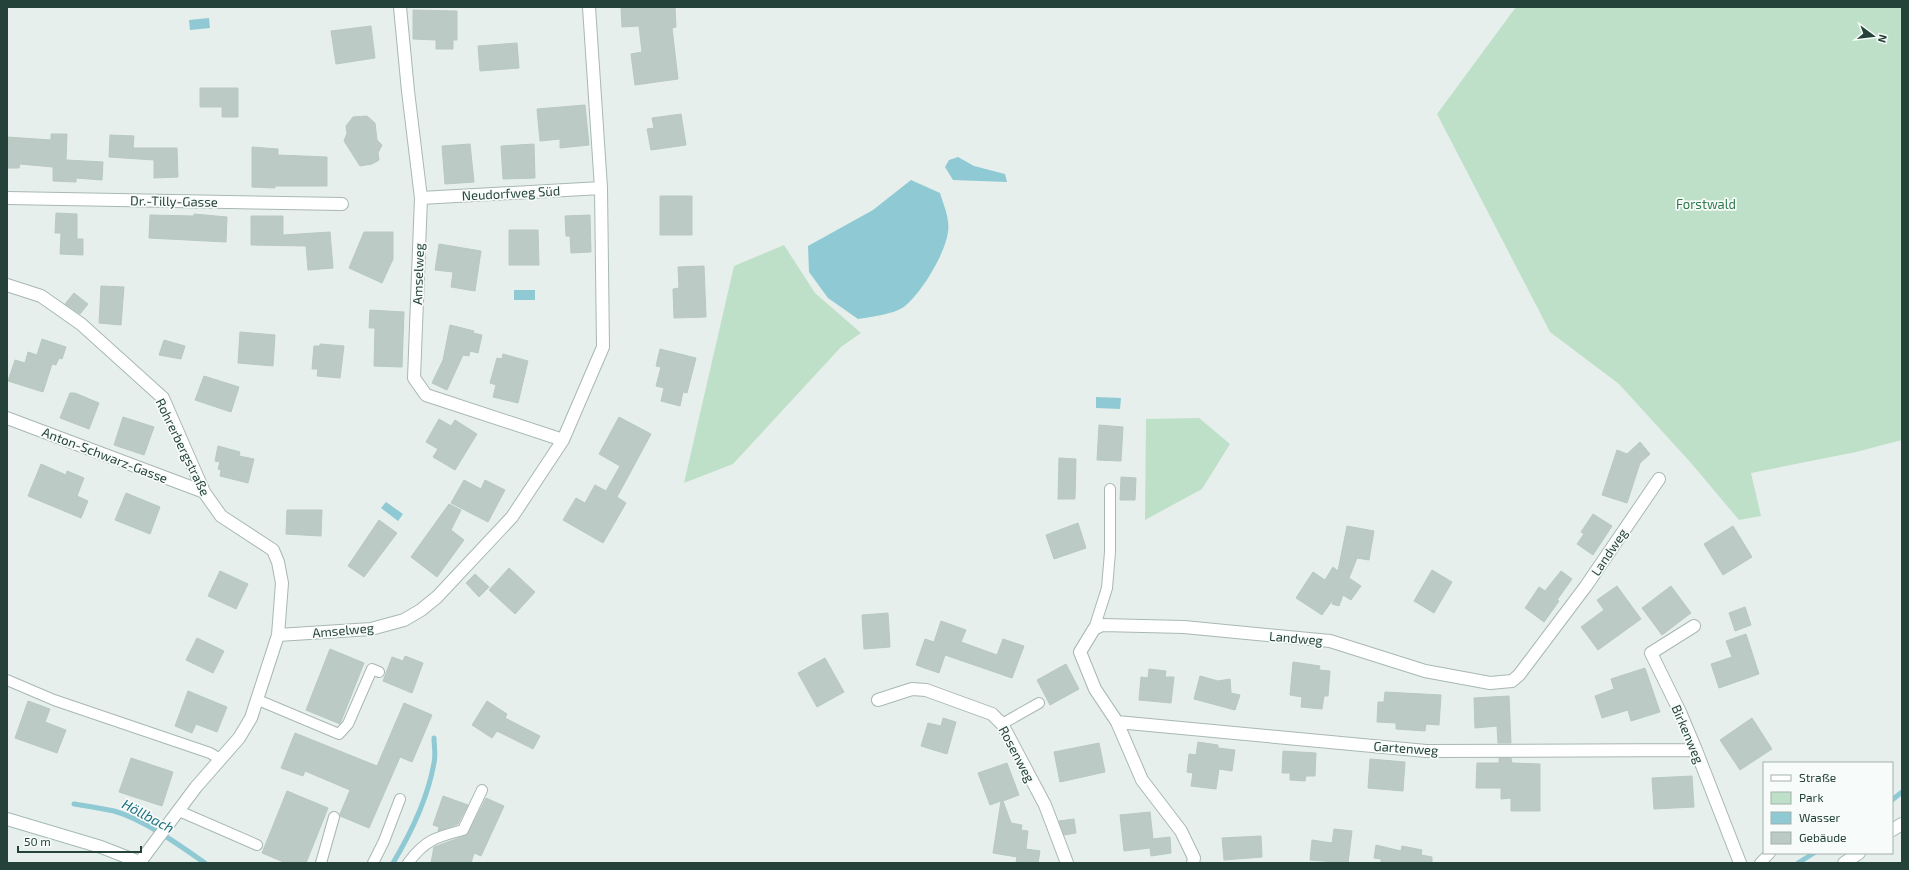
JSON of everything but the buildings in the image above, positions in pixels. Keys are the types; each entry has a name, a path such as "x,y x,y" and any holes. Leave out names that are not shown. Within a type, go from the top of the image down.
{"street":[{"name":"Amselweg","path":"400,7 421,198 414,378 426,395 563,440"},
{"name":"Amselweg","path":"278,635 372,629 404,620 422,610 437,597 512,517 563,440 603,347 601,188 589,7"},
{"name":"Neudorfweg Süd","path":"421,198 601,188"},
{"name":"Dr.-Tilly-Gasse","path":"7,198 342,204"},
{"name":"Rohrerbergstraße","path":"7,285 41,296 81,324 163,398 204,492 221,516 273,550 278,562 282,583 278,635 251,718 239,738 196,787 141,862"},
{"name":"Anton-Schwarz-Gasse","path":"7,418 204,492"},
{"name":"Landweg","path":"1094,629 1102,625 1184,627 1330,641 1425,671 1490,683 1512,681 1519,675 1586,586 1659,479"},
{"name":"Birkenweg","path":"1694,626 1651,653 1680,712 1740,863"},
{"path":"1094,629 1080,652 1095,689 1118,722 1142,780 1181,831 1194,858 1193,863"},
{"name":"Rosenweg","path":"878,700 912,689 926,690 992,714 1002,724 1045,805 1067,863"},
{"name":"Gartenweg","path":"1118,722 1426,751 1696,750"},
{"path":"7,819 101,847 141,862"},
{"path":"1893,829 1902,824"},
{"path":"1844,863 1858,854"}],"lane":[{"path":"1094,629 1107,588 1110,552 1110,489"},
{"path":"258,700 339,734 348,724 372,669 379,672"},
{"path":"7,680 54,700 210,753 220,759"},
{"path":"1002,724 1039,703"},
{"path":"408,863 418,850 437,837 463,830 482,790"},
{"path":"373,863 384,841 400,799"},
{"path":"179,811 257,845"},
{"path":"321,863 334,817"},
{"path":"1760,863 1769,854"}],"green space":[{"name":"Forstwald","path":"1516,7 1902,7 1902,440 1856,452 1751,473 1761,516 1739,520 1691,463 1619,384 1550,332 1437,114"},
{"path":"784,245 815,293 861,333 841,347 733,464 684,483 734,266"},
{"path":"1199,418 1230,444 1202,489 1145,520 1146,419"}],"water":[{"path":"209,18 210,28 190,30 189,20"},
{"path":"958,157 974,166 1005,174 1007,182 953,180 945,167 949,160"},
{"path":"911,180 940,193 948,222 946,241 932,272 912,300 901,309 858,319 828,298 809,272 808,246 873,210"},
{"path":"514,290 535,290 535,300 514,300"},
{"path":"1096,397 1121,398 1120,409 1096,408"},
{"path":"386,502 403,514 398,521 381,508"}],"waterway":[{"path":"393,863 406,840 428,789 435,760 434,738"},
{"name":"Höllbach","path":"1893,799 1902,792"},
{"name":"Höllbach","path":"74,804 114,811 138,820 205,863"},
{"name":"Höllbach","path":"1798,863 1812,854"}]}
